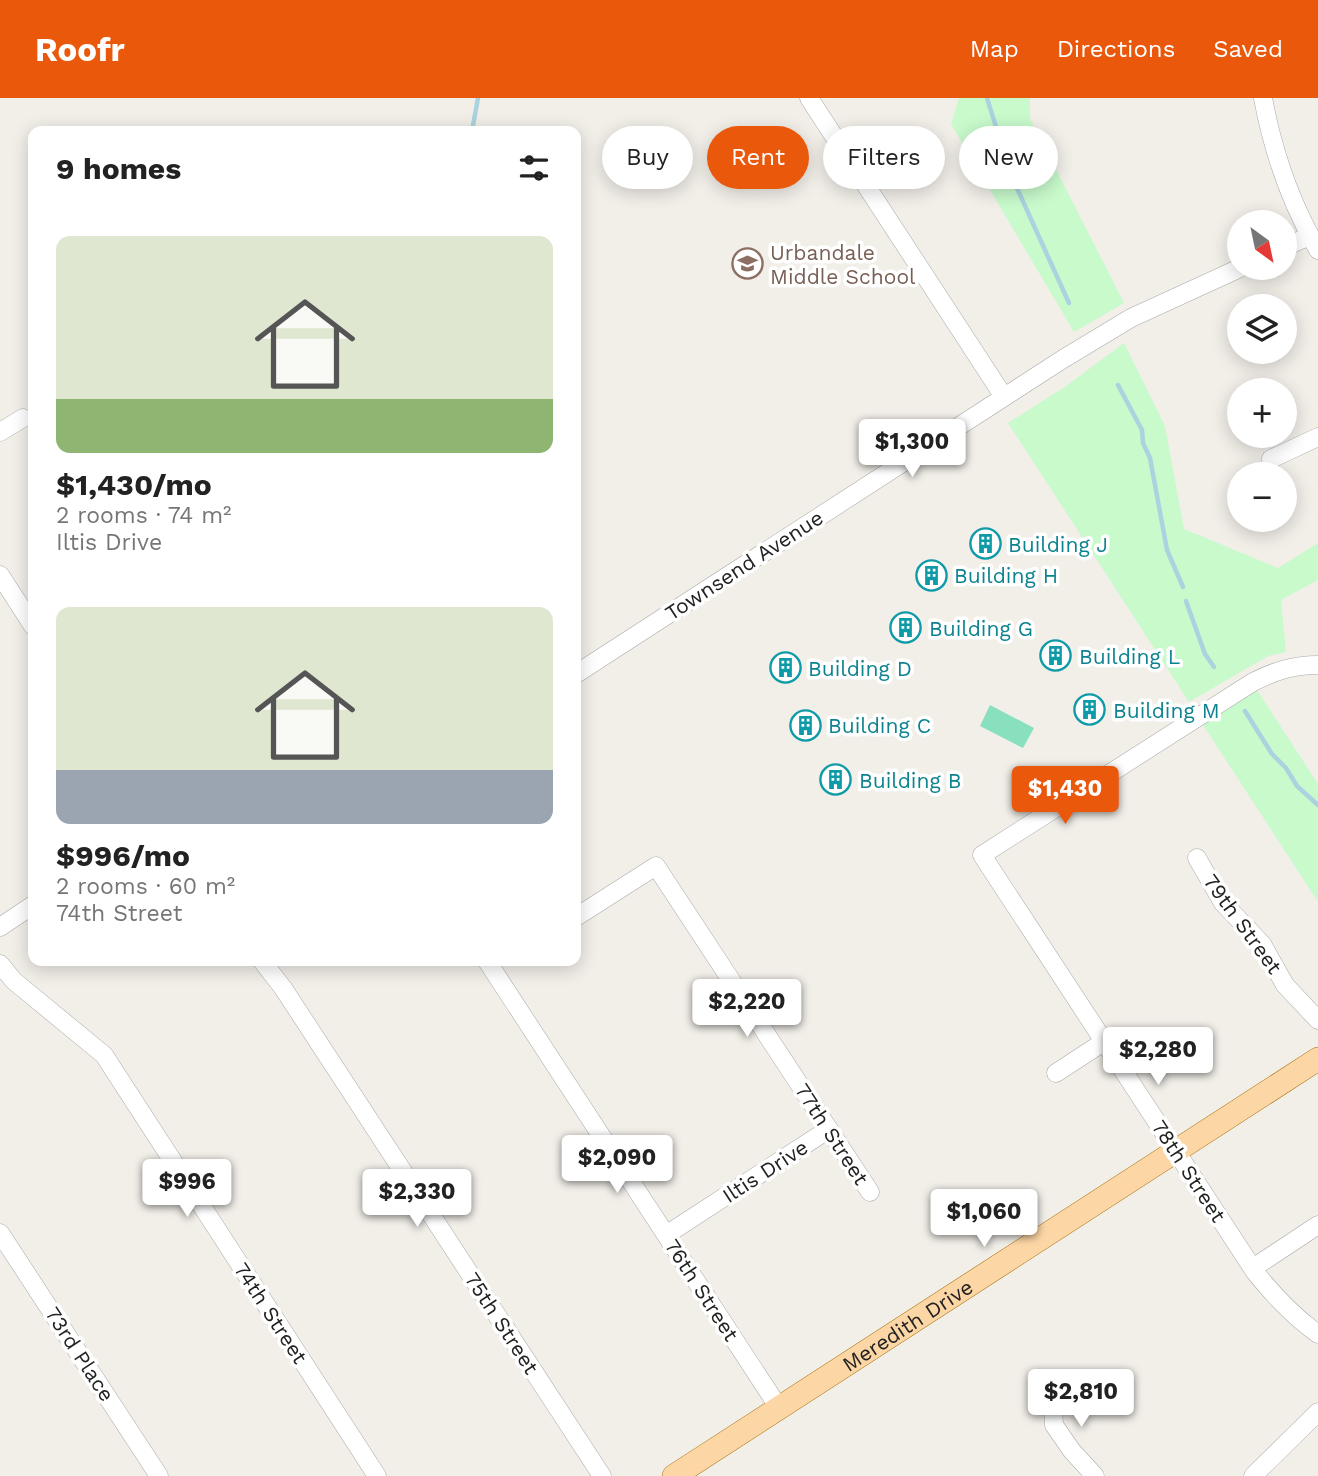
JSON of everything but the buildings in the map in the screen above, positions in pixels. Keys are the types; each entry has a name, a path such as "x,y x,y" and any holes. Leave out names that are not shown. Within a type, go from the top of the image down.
{"main road":[{"name":"Meredith Drive","path":"674,1476 1318,1059"}],"street":[{"path":"809,98 1004,397"},
{"path":"1263,98 1280,169 1296,210 1314,243"},
{"name":"Townsend Avenue","path":"581,671 1131,318 1227,274"},
{"path":"0,432 23,418"},
{"path":"1271,459 1318,437"},
{"path":"0,575 28,618"},
{"name":"78th Street","path":"1318,665 1279,669 1253,682 982,855 1253,1268 1278,1301 1294,1317 1318,1334"},
{"name":"79th Street","path":"1197,858 1223,903 1262,944 1285,985 1318,1020"},
{"name":"77th Street","path":"581,914 656,866 870,1192"},
{"path":"0,927 28,908"},
{"name":"74th Street","path":"0,964 14,981 40,1004 104,1055 377,1476"},
{"name":"75th Street","path":"266,966 283,988 602,1476"},
{"name":"76th Street","path":"497,966 666,1235 779,1408"},
{"path":"1056,1073 1105,1041"},
{"name":"Iltis Drive","path":"666,1235 829,1129"},
{"path":"1253,1268 1318,1225"},
{"name":"73rd Place","path":"0,1233 159,1476"},
{"path":"1052,1390 1054,1425 1072,1451 1095,1476"},
{"path":"1253,1476 1318,1412"}],"green space":[{"path":"959,98 1030,98 1030,118 1034,126 959,126 959,138 951,124"},
{"path":"1058,173 1124,303 1074,332 989,189 1058,189"},
{"path":"1124,343 1165,426 1184,529 1278,568 1318,543 1318,580 1281,600 1286,652 1268,656 1189,702 1008,423 1066,386"},
{"path":"1257,690 1318,784 1318,902 1203,725"},
{"path":"990,705 1034,728 1023,748 980,726"}],"waterway":[{"path":"473,126 478,98"},
{"path":"987,98 1011,175 1069,303"},
{"path":"1118,385 1142,430 1143,443 1150,458 1167,550 1183,587"},
{"path":"1186,601 1205,654 1214,667"},
{"path":"1245,711 1272,754 1286,768 1297,786 1318,805"}],"place":[{"name":"Urbandale Middle School","path":"747,264"},
{"name":"Building J","path":"985,544"},
{"name":"Building H","path":"931,575"},
{"name":"Building G","path":"906,628"},
{"name":"Building L","path":"1056,656"},
{"name":"Building D","path":"785,668"},
{"name":"Building M","path":"1090,710"},
{"name":"Building C","path":"805,725"},
{"name":"Building B","path":"836,780"}]}
